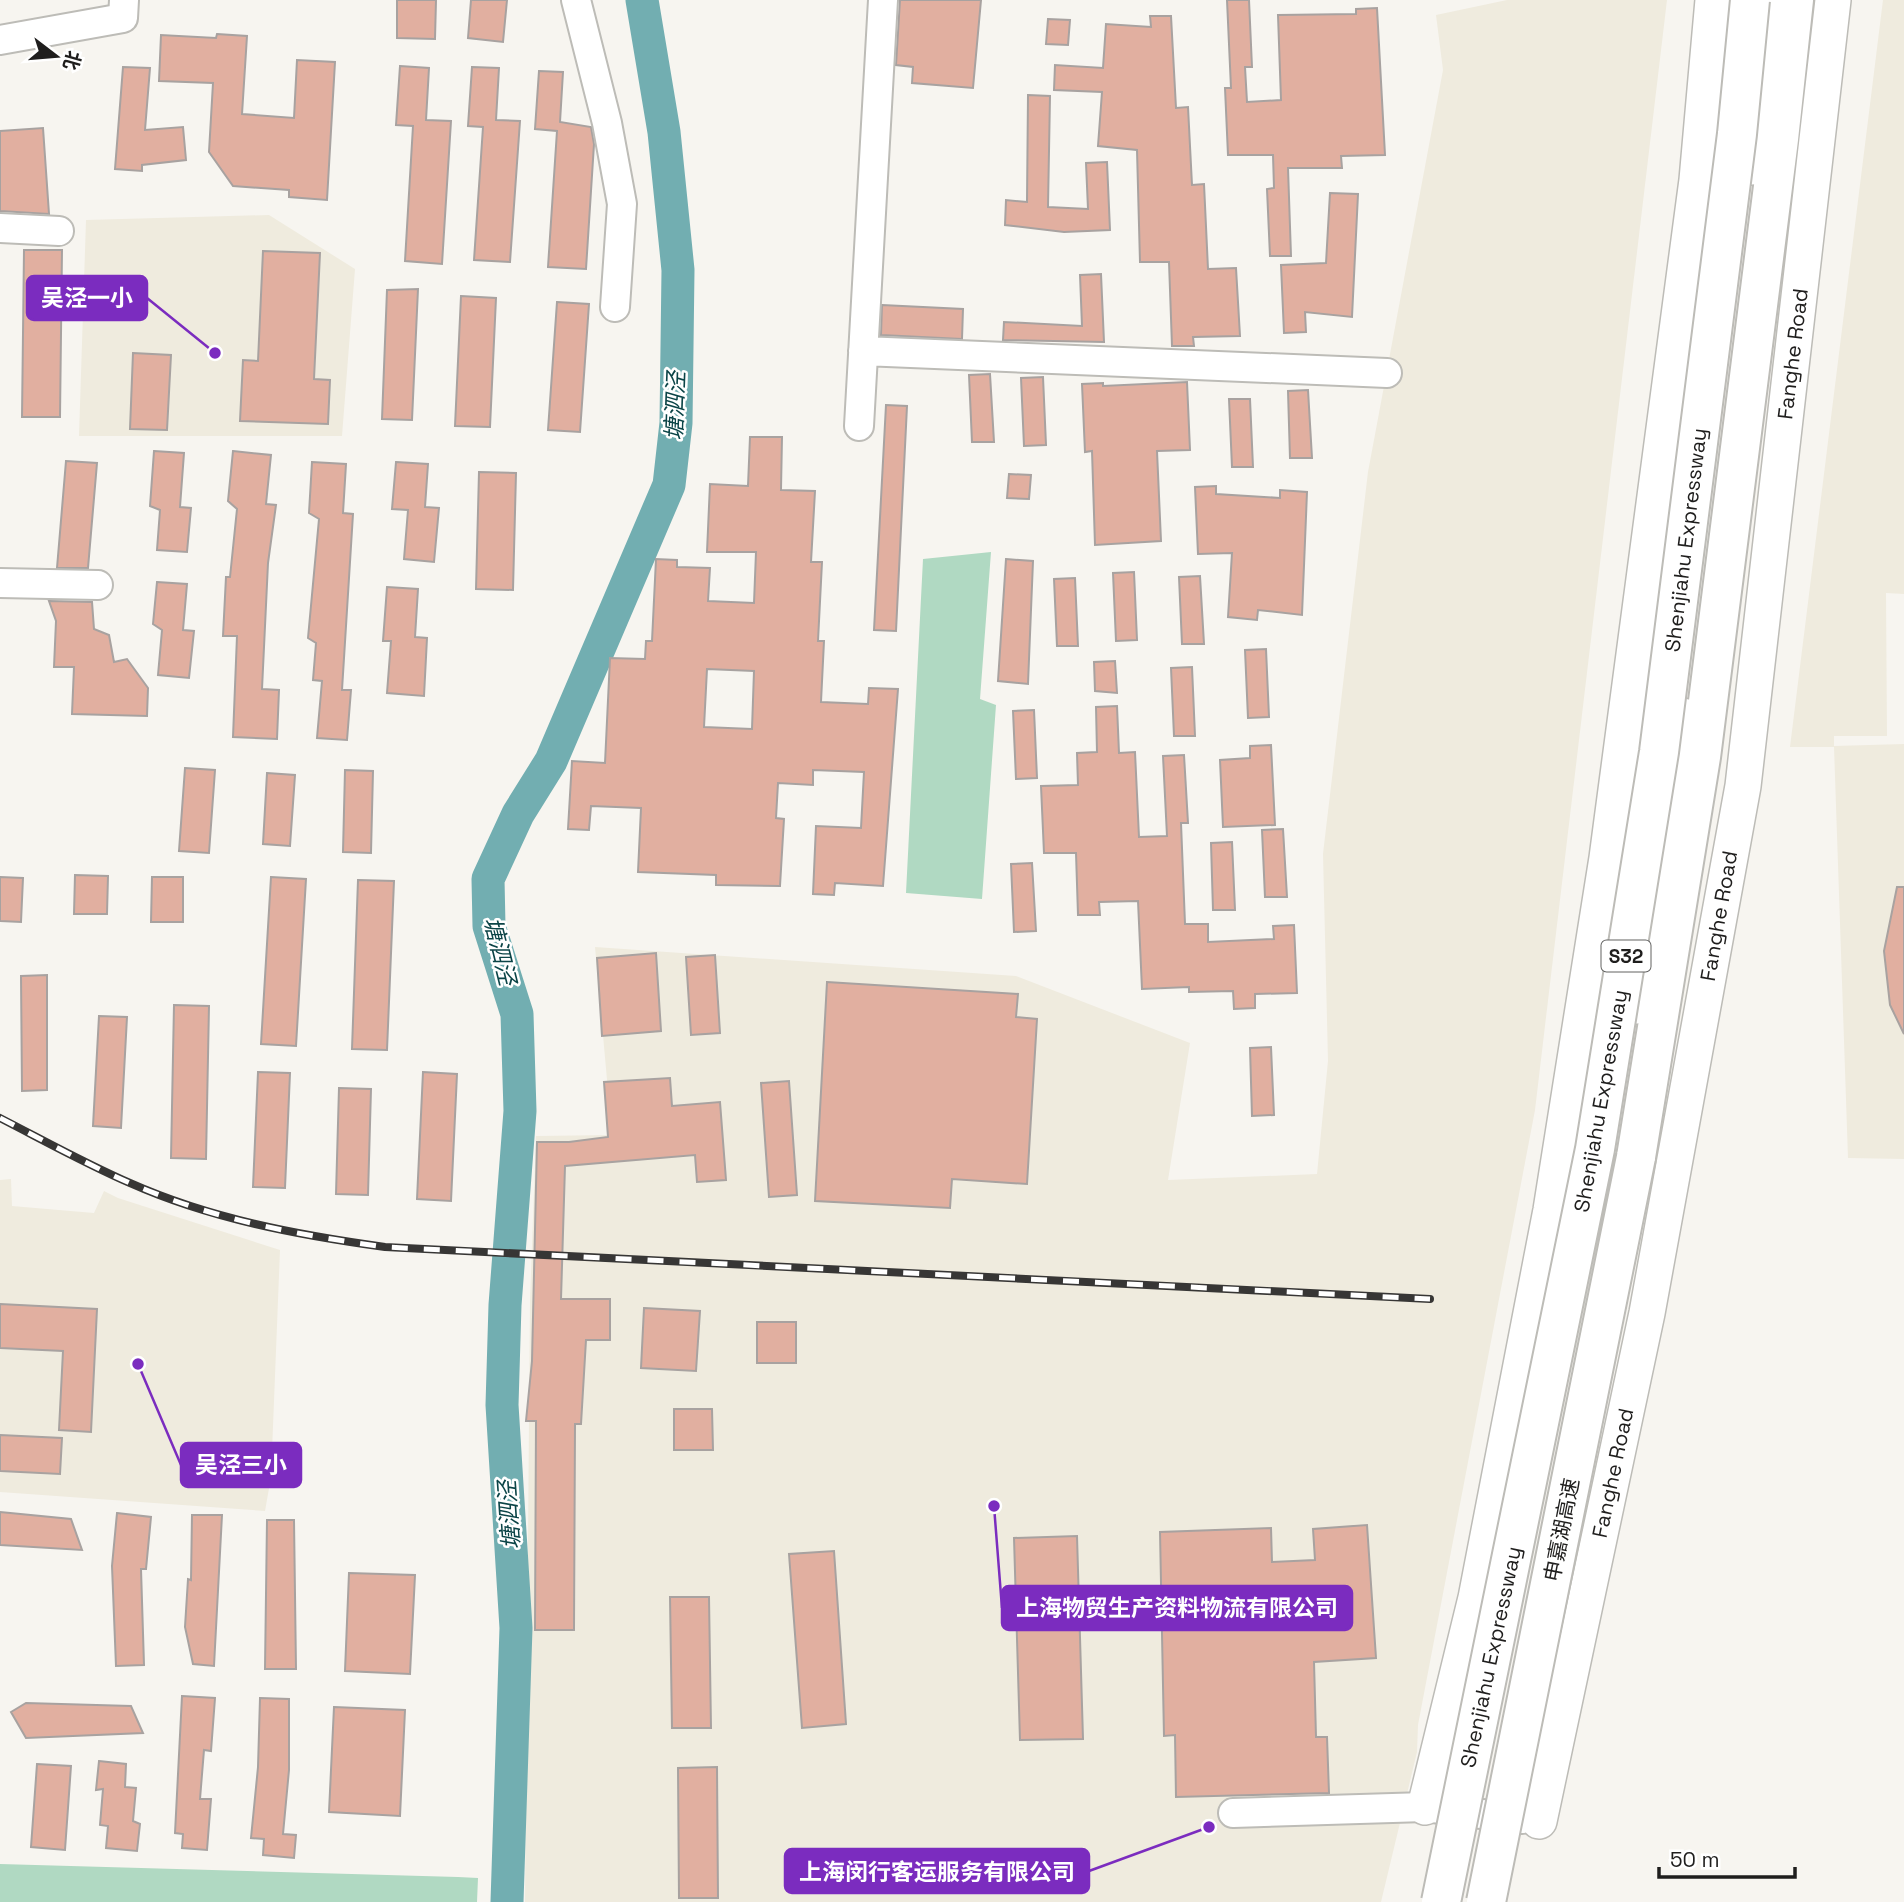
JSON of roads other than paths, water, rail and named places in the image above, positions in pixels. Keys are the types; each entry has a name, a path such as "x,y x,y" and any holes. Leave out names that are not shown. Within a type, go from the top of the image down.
{"highway":[{"name":"Shenjiahu Expressway","path":"1441,1902 1597,1136 1658,752 1737,134 1750,0"},
{"name":"Shenjiahu Expressway","path":"1636,1157 1701,757 1794,0"},
{"name":"申嘉湖高速","path":"1486,1902 1636,1157"}],"main road":[{"path":"1425,1807 1476,1598 1551,1210 1614,803 1697,180 1713,0"},
{"path":"1502,1729 1484,1625 1562,1237 1640,736 1690,368 1730,0"},
{"path":"1502,1729 1668,833 1771,0"},
{"name":"Fanghe Road","path":"1502,1729 1631,1209 1669,987 1743,463 1800,0"},
{"path":"1502,1729 1553,1639 1629,1308 1669,1094 1720,779 1814,0"},
{"name":"Fanghe Road","path":"1539,1822 1647,1313 1743,786 1833,0"}],"street":[{"path":"0,40 123,18 124,0"},
{"path":"576,0 607,124 622,204 615,307"},
{"path":"859,426 883,0"},
{"path":"0,228 59,231"},
{"path":"863,351 1387,373"},
{"path":"0,583 98,585"},
{"path":"1233,1814 1425,1807 1539,1822"}],"waterway":[{"name":"塘泗泾","path":"507,1902 516,1628 502,1405 505,1305 520,1111 517,1014 489,926 488,879 518,814 551,761 669,485 676,423 678,270 664,132 642,0"}],"railway":[{"path":"0,1118 114,1176 161,1196 255,1224 385,1247 1430,1299"}],"place":[{"name":"吴泾一小","path":"215,353"},
{"name":"吴泾三小","path":"138,1364"},
{"name":"上海物贸生产资料物流有限公司","path":"994,1506"},
{"name":"上海闵行客运服务有限公司","path":"1209,1827"}]}
